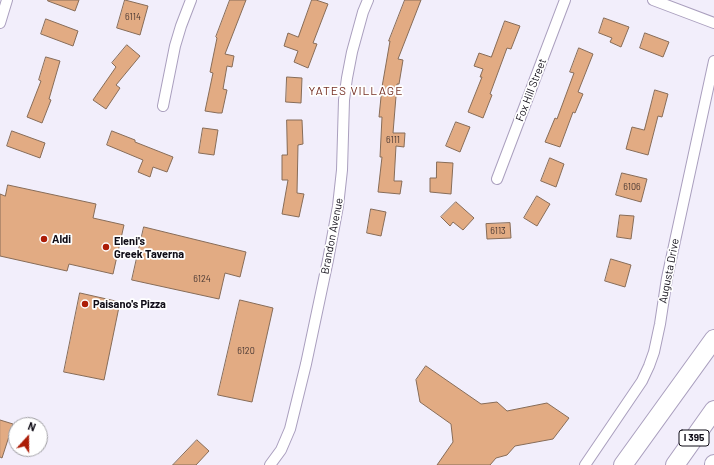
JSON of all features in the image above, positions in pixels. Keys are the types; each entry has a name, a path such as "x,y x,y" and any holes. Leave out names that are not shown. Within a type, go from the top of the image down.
{"highway":[{"path":"623,465 714,339"},
{"name":"I 395","path":"675,465 714,410"}],"street":[{"path":"0,24 7,0"},
{"path":"163,106 174,46 191,0"},
{"name":"Brandon Avenue","path":"270,465 281,450 290,429 306,364 328,260 338,206 342,170 344,100 347,78 352,52 363,12 368,0"},
{"name":"Fox Hill Street","path":"498,179 565,0"},
{"path":"653,0 714,23"},
{"name":"Augusta Drive","path":"584,465 642,381 654,352 667,278 714,61"}],"building":[{"path":"48,0 79,0 75,11"},
{"path":"125,0 148,6 140,35 117,28"},
{"path":"230,0 246,0 225,54 234,56 232,67 227,66 223,89 227,90 222,113 205,111 213,73 210,72 216,37"},
{"path":"312,0 328,4 313,43 317,44 308,68 294,62 298,51 284,46 288,33 298,37"},
{"path":"405,0 421,0 398,59 403,60 399,84 397,84 393,133 405,133 404,147 396,146 394,181 402,181 400,194 378,192 382,157 380,157 382,117 379,117 389,41"},
{"path":"604,18 629,27 621,47 610,42 612,38 599,33"},
{"path":"46,19 78,31 73,46 41,34"},
{"path":"505,21 520,26 511,49 507,48 483,118 468,112 482,77 480,77 483,69 474,66 479,53 491,57"},
{"path":"645,33 669,42 663,57 640,48"},
{"path":"127,45 140,56 116,85 120,88 106,109 93,100 116,67 112,63"},
{"path":"579,48 593,54 578,92 583,94 575,113 573,112 560,147 545,142 555,118 557,119 574,73 570,72"},
{"path":"46,57 60,61 49,99 51,100 42,123 27,117 41,81 39,80"},
{"path":"287,77 302,78 301,103 286,102"},
{"path":"655,90 668,94 662,117 658,116 648,155 626,149 632,127 644,130"},
{"path":"287,120 302,120 303,144 298,145 297,193 304,194 299,217 282,214 288,180 282,180 282,155 287,155"},
{"path":"456,122 470,127 460,152 446,146"},
{"path":"203,128 218,130 214,155 199,153"},
{"path":"12,131 45,143 40,158 7,146"},
{"path":"112,131 173,157 167,172 153,167 150,177 138,172 143,160 107,145"},
{"path":"550,158 564,164 556,187 541,181"},
{"path":"437,162 453,163 451,194 430,192 430,178 436,178"},
{"path":"622,173 647,179 641,202 616,195"},
{"name":"Aldi","path":"8,185 96,204 93,218 124,225 113,274 69,264 67,271 0,256 0,194 5,196"},
{"path":"537,196 550,204 537,226 524,218"},
{"path":"456,202 474,218 463,230 453,222 450,226 441,217"},
{"path":"371,209 386,212 381,236 367,233"},
{"path":"620,215 634,216 631,239 617,237"},
{"path":"510,223 511,238 487,239 486,224"},
{"path":"144,227 246,252 240,277 225,273 219,299 132,280"},
{"path":"611,259 631,265 625,287 605,281"},
{"path":"80,293 120,302 104,380 64,372"},
{"path":"240,300 273,308 252,402 218,395"},
{"path":"426,366 481,404 497,402 507,411 547,403 569,418 553,439 515,446 507,455 496,458 490,465 437,465 453,442 451,424 420,402 416,380"},
{"path":"0,420 8,422 8,439 2,458 0,457"},
{"path":"197,440 209,451 196,465 173,465"}],"place":[{"name":"Aldi","path":"44,239"},
{"name":"Eleni's Greek Taverna","path":"106,247"},
{"name":"Paisano's Pizza","path":"85,304"}],"district":[{"name":"YATES VILLAGE","path":"356,91"}]}
